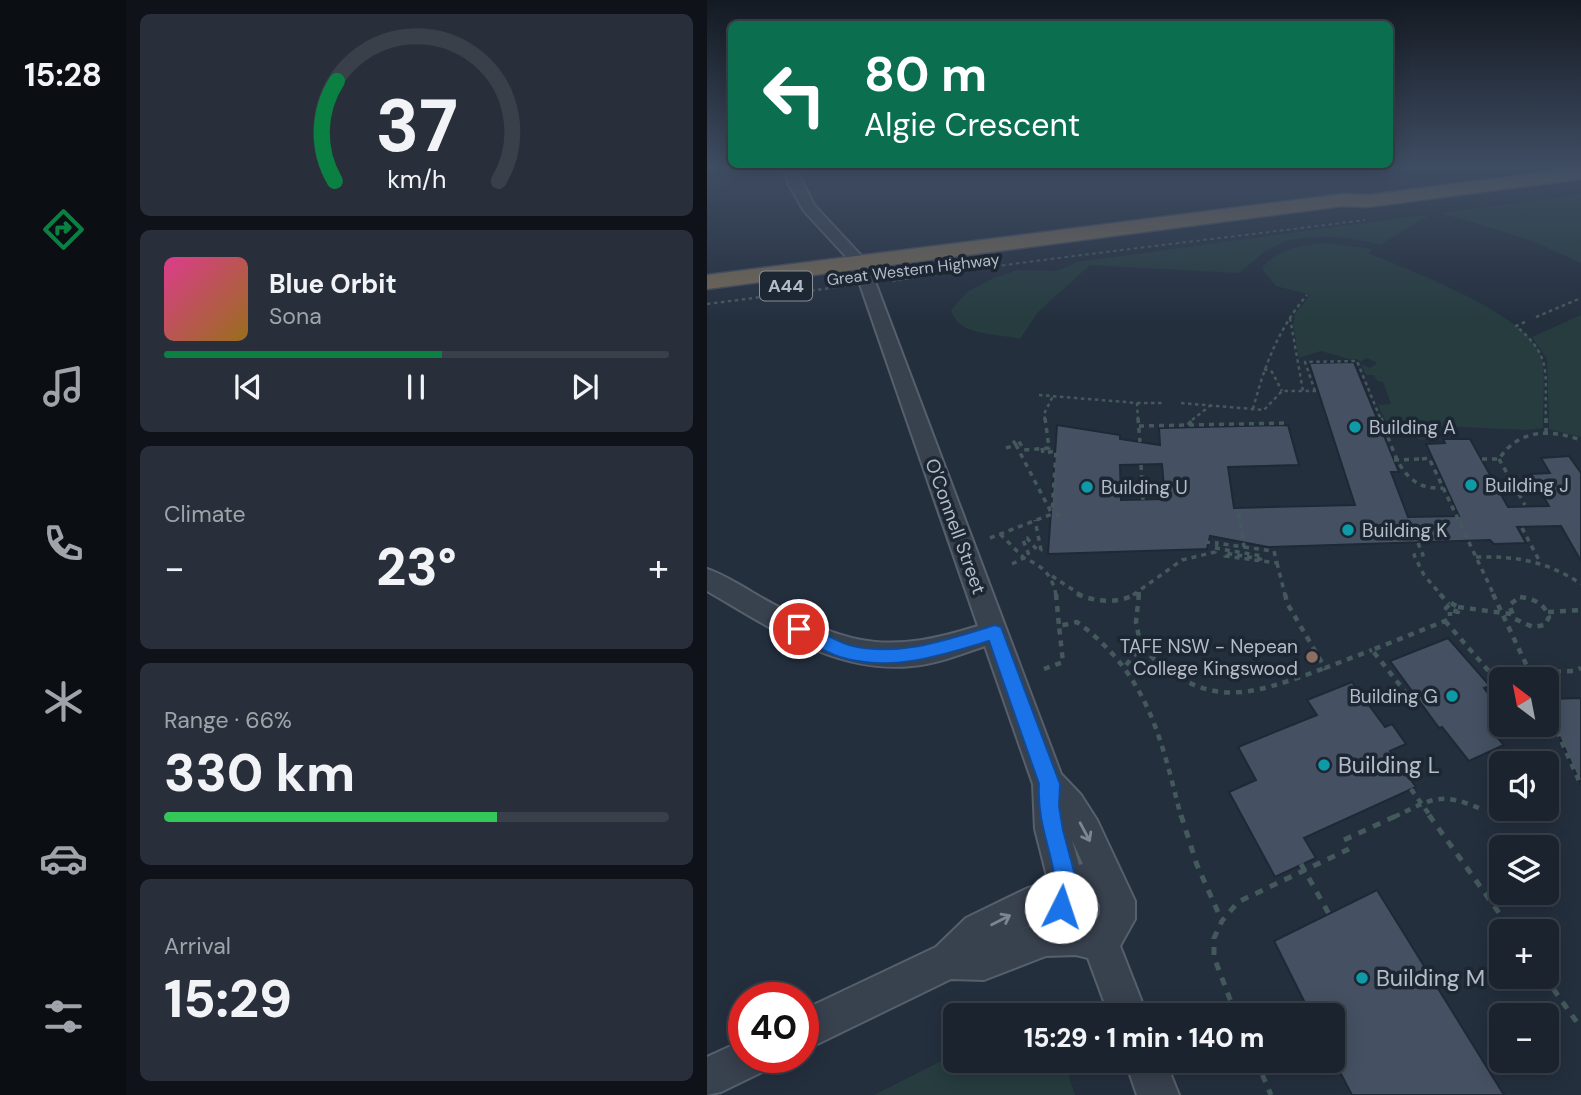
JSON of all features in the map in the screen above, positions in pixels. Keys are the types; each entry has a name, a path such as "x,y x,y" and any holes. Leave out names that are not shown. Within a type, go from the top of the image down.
{"highway":[{"name":"Great Western Highway","path":"707,282 862,269 1166,235 1264,220"},
{"name":"Great Western Highway","path":"707,296 862,269"}],"street":[{"path":"819,220 862,269"},
{"name":"O'Connell Street","path":"862,269 1049,784 1048,806 1065,894"},
{"path":"707,579 822,642 863,655 912,655 995,632"},
{"name":"O'Connell Street","path":"1049,784 1062,795 1076,815 1109,887"},
{"path":"819,1023 949,960 979,931 1028,906 1065,894 1081,881 1090,879 1103,882 1109,887 1117,903 1116,916 1110,928 1087,937 1046,938 984,961 949,960"},
{"path":"1065,894 1060,911 1062,923 1087,937 1122,1003"},
{"path":"707,1078 728,1068"},
{"path":"1150,1073 1158,1095"}],"path":[{"path":"892,281 1033,260 1118,253 1308,220"},
{"path":"707,304 839,287"},
{"path":"1253,409 1272,346 1290,316 1307,295"},
{"path":"1536,317 1581,298"},
{"path":"1290,316 1303,391"},
{"path":"1525,322 1516,326 1535,342 1544,357 1546,432"},
{"path":"1181,403 1264,410 1282,391 1316,391 1305,362 1357,361 1405,476 1429,489 1443,488"},
{"path":"1263,369 1272,372 1282,391"},
{"path":"1039,395 1162,403"},
{"path":"1052,514 1014,442 1018,440 1024,450 1049,448 1044,414 1053,396"},
{"path":"1137,403 1140,442"},
{"path":"1188,425 1188,422 1211,405"},
{"path":"1139,426 1289,424"},
{"path":"1499,459 1506,448 1521,438 1546,432 1581,440"},
{"path":"1006,448 1016,445"},
{"path":"1042,449 1043,453 1056,451 1052,514"},
{"path":"1394,460 1429,458 1527,667"},
{"path":"1482,459 1499,459"},
{"path":"1499,459 1525,505"},
{"path":"1141,465 1143,500"},
{"path":"1511,481 1538,486"},
{"path":"1235,513 1239,512 1244,547"},
{"path":"990,538 1052,514 1061,516"},
{"path":"1012,564 1029,555 1023,540 1027,538 1038,551 1041,550 1035,520"},
{"path":"1522,528 1540,560"},
{"path":"1000,534 1024,558 1045,568 1065,589 1089,599 1116,600 1139,592 1180,559 1197,553 1215,552 1216,546"},
{"path":"1205,542 1262,556 1261,559 1226,553 1225,556 1277,563"},
{"path":"1418,543 1423,555 1414,555 1417,564 1449,604 1511,614 1520,622 1533,627 1545,625 1548,622 1548,612"},
{"path":"1216,546 1273,549 1287,603 1325,668"},
{"path":"1476,557 1519,556 1540,560 1551,564 1581,584"},
{"path":"1044,669 1063,662 1052,576"},
{"path":"1139,592 1136,622 1141,647 1169,675 1206,691 1250,692 1325,668 1450,619 1450,612 1446,608 1449,604"},
{"path":"1511,614 1509,605 1520,597 1533,599 1548,612 1581,610"},
{"path":"1450,612 1458,612 1458,607"},
{"path":"1445,621 1489,671"},
{"path":"1059,626 1077,622 1094,632 1126,665 1164,748 1196,863 1222,921"},
{"path":"1126,665 1141,647"},
{"path":"1373,650 1415,704"},
{"path":"1559,672 1581,668"},
{"path":"1559,736 1581,785"},
{"path":"1411,789 1503,919"},
{"path":"1344,840 1422,804 1444,797 1466,802 1483,810"},
{"path":"1231,1003 1214,957 1214,938 1222,921 1238,902 1303,867 1349,849"},
{"path":"1303,867 1329,914"},
{"path":"1553,989 1581,1028"},
{"path":"1262,1073 1271,1095"}],"green space":[{"path":"1386,220 1421,220 1380,245 1340,237 1312,237 1285,242 1268,250 1238,273 1090,265 1038,312 1020,339 970,329 955,319 951,310 967,292 994,278 1018,270 1057,271 1077,262"},
{"path":"1464,220 1581,220 1581,263 1530,240"},
{"path":"1325,243 1373,249 1368,253 1463,294 1511,322 1529,338 1540,353 1544,379 1543,428 1527,430 1439,426 1429,430 1425,440 1417,438 1411,435 1403,422 1387,424 1378,405 1391,404 1383,382 1377,381 1374,375 1366,375 1361,364 1370,368 1377,363 1367,358 1360,362 1358,359 1321,351 1299,358 1293,325 1295,314 1310,295 1276,286 1262,269 1267,262 1282,253 1298,247"},
{"path":"1581,315 1581,437 1549,429 1547,359 1532,337"},
{"path":"943,1060 943,1073 1068,1073 1075,1095 874,1095"}],"building":[{"path":"1354,362 1399,472 1391,472 1408,517 1459,516 1426,444 1445,443 1443,439 1470,439 1508,507 1549,506 1530,474 1550,473 1541,458 1569,456 1581,473 1581,561 1561,526 1517,527 1526,543 1494,544 1490,540 1268,547 1210,536 1207,549 1048,554 1057,425 1120,435 1120,439 1160,445 1159,428 1288,425 1299,465 1228,467 1234,508 1355,505 1309,363","holes":["1162,464 1165,499 1121,500 1120,465"]},
{"name":"Building G","path":"1448,638 1489,685 1484,688 1489,694 1489,737 1497,737 1504,745 1469,761 1442,727 1439,728 1390,661"},
{"name":"Building L","path":"1352,682 1385,727 1392,724 1406,744 1390,751 1416,787 1304,838 1316,858 1275,877 1229,792 1256,780 1238,747 1317,715 1307,700"},
{"path":"1581,698 1581,785 1559,736 1559,699"},
{"name":"Building M","path":"1377,890 1504,1095 1352,1095 1340,1073 1345,1073 1345,1003 1305,1003 1274,941"}],"place":[{"name":"Building A","path":"1355,427"},
{"name":"Building J","path":"1471,485"},
{"name":"Building U","path":"1087,487"},
{"name":"Building K","path":"1348,530"},
{"name":"TAFE NSW - Nepean College Kingswood","path":"1312,657"},
{"name":"Building G","path":"1452,696"},
{"name":"Building L","path":"1324,765"},
{"name":"Building M","path":"1362,978"}],"route":[{"path":"799,629 846,652 879,656 927,653 995,632 1049,784 1048,806 1052,830 1068,890 1062,898 1061,907"}]}
